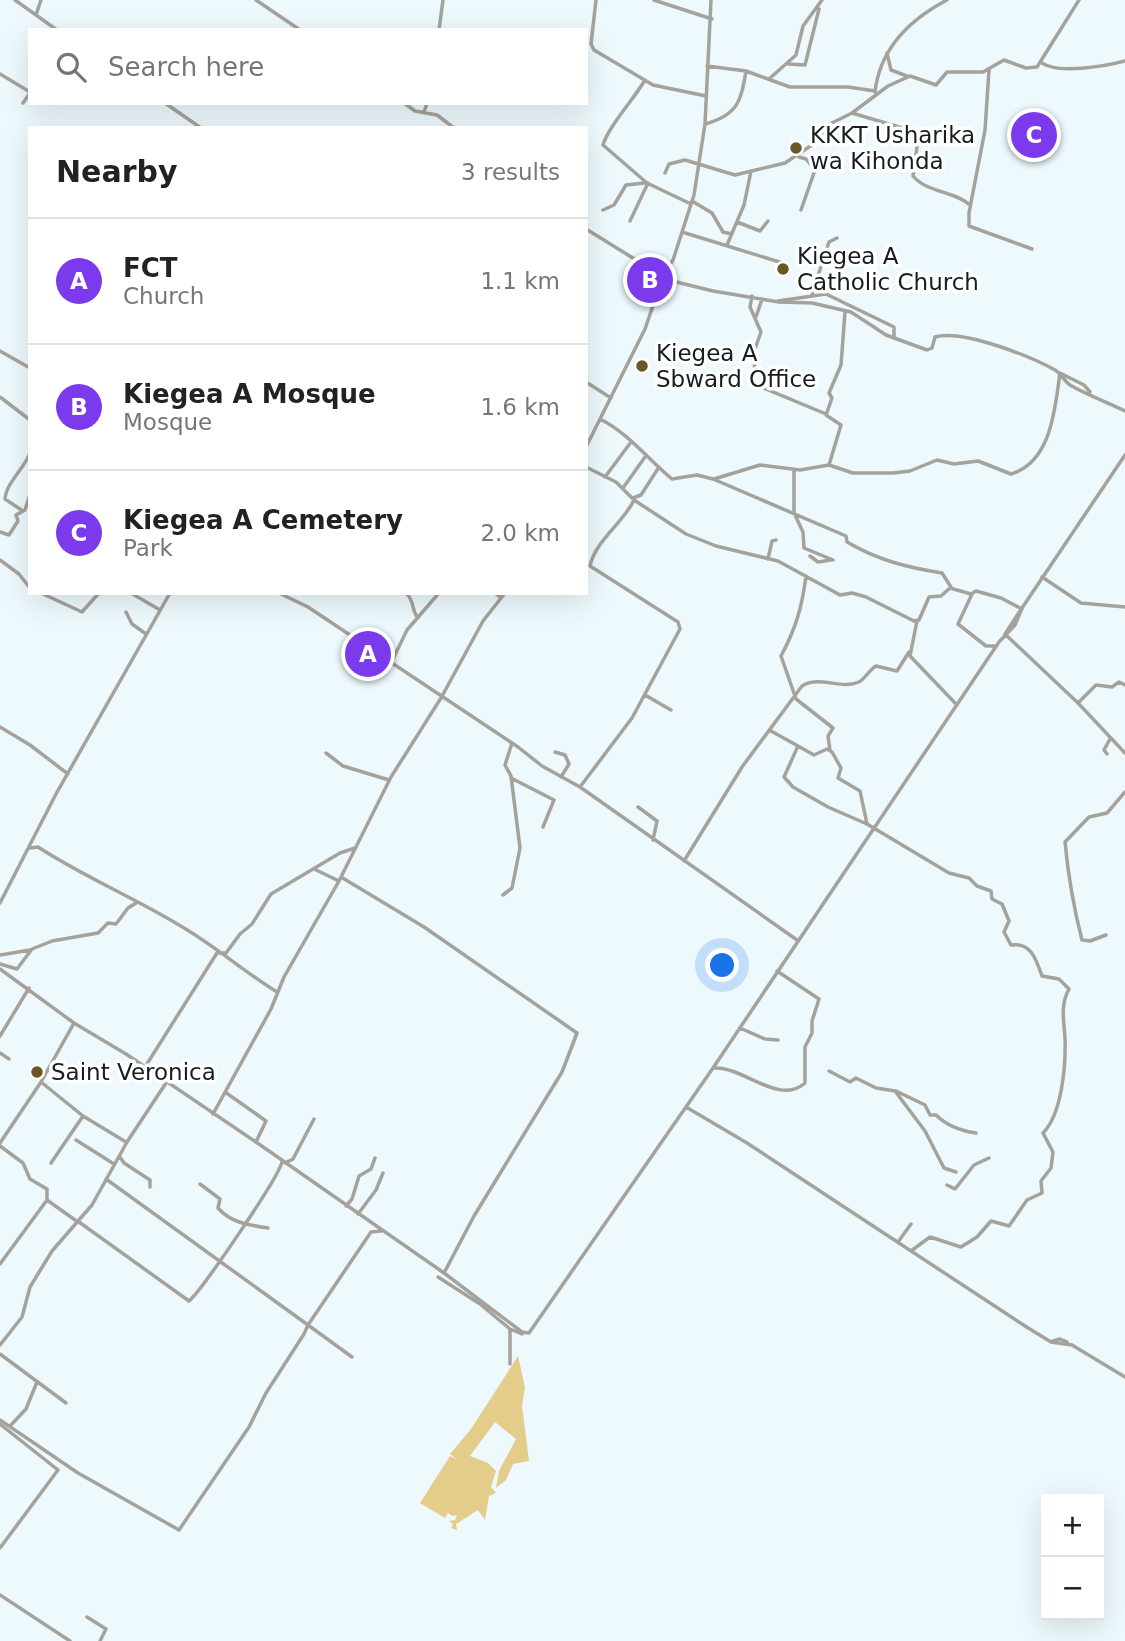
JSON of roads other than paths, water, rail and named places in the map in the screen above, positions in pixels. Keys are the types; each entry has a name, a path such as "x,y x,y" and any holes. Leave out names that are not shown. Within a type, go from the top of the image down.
{"street":[{"path":"15,0 54,28"},
{"path":"36,15 41,0"},
{"path":"256,0 297,28"},
{"path":"439,28 443,0"},
{"path":"596,0 592,49 645,80 706,96"},
{"path":"654,0 712,19"},
{"path":"588,443 645,329 662,279 673,260 692,202 705,124 711,0"},
{"path":"786,64 805,65 822,0"},
{"path":"875,93 879,66 887,53 916,17 947,0"},
{"path":"1037,67 1079,0"},
{"path":"769,79 796,55 803,26 819,7"},
{"path":"887,53 891,71 936,85 950,71 989,70 1004,60 1024,68 1107,67 1125,61"},
{"path":"1041,62 1048,67"},
{"path":"707,66 746,71 789,87 848,87 875,93"},
{"path":"989,70 985,130 970,205 970,227 1032,250"},
{"path":"705,124 731,113 742,97 746,71"},
{"path":"0,74 28,91"},
{"path":"665,173 675,161 685,160 731,175 751,172 797,157 820,137 828,125 852,113 875,93 910,76"},
{"path":"645,80 616,125 607,133 603,145 647,183 712,213 723,232 732,234"},
{"path":"23,103 28,95"},
{"path":"168,105 198,126"},
{"path":"407,105 415,111 437,115 451,126"},
{"path":"424,112 426,105"},
{"path":"852,113 918,133 920,136 912,172 914,177 927,186 963,199 970,205"},
{"path":"797,157 806,159 815,170 801,210"},
{"path":"727,246 745,202 751,172"},
{"path":"603,210 614,205 626,185 647,183"},
{"path":"630,221 647,183"},
{"path":"737,222 760,231 768,221"},
{"path":"588,230 662,279 777,302 812,303 854,313 894,338 929,350 935,337 950,334 1025,356 1060,373 1071,385 1125,411"},
{"path":"681,232 786,264"},
{"path":"812,294 829,242 837,238"},
{"path":"777,302 812,294 826,294 893,326 896,330 894,338"},
{"path":"752,296 750,307 761,332 755,349 754,384 826,414 841,424 829,465"},
{"path":"756,317 762,299"},
{"path":"826,414 832,398 830,393 841,365 845,312"},
{"path":"0,351 28,367"},
{"path":"713,479 760,466 794,469 829,465 853,473 893,473 912,470 937,460 954,464 979,461 1010,474 1016,473 1043,448 1057,408 1056,393 1060,373"},
{"path":"588,383 611,398"},
{"path":"0,397 28,418"},
{"path":"600,419 641,449 645,457 675,480 697,475 713,479 846,536 847,542 866,555 905,568 942,573 952,588"},
{"path":"605,477 631,442"},
{"path":"438,1277 480,1304 510,1329 525,1334 530,1332 713,1068 1125,455"},
{"path":"623,488 645,457"},
{"path":"23,511 5,499 28,458"},
{"path":"580,787 626,726 677,638 680,625 639,596 593,569 590,563 617,522 626,515 633,499 641,495 659,467"},
{"path":"588,468 623,488 633,499 688,535 768,559 839,594 850,593 864,597 917,621"},
{"path":"794,469 794,513 803,532 804,548 832,560 818,562 810,556"},
{"path":"0,532 9,535 18,521 16,515 23,511 28,499"},
{"path":"768,559 772,541 776,540"},
{"path":"0,560 19,574 28,585"},
{"path":"806,576 804,603 793,635 781,656 799,702 832,727 828,736 830,750 841,768 838,778 860,791 867,824"},
{"path":"1042,577 1080,603 1125,607"},
{"path":"684,861 742,766 809,682 851,684 861,681 878,666 898,671 909,652 917,621 929,597 941,596 948,588 972,594"},
{"path":"996,646 986,646 958,624 972,594 976,591 1001,598 1022,609"},
{"path":"45,595 82,612 97,595"},
{"path":"134,595 160,611"},
{"path":"0,903 68,774 169,595"},
{"path":"282,595 340,629 580,787 797,940"},
{"path":"408,595 418,618"},
{"path":"391,664 407,629 437,595"},
{"path":"212,1114 340,879 389,780 441,698 483,621 503,596"},
{"path":"126,612 132,624 146,634"},
{"path":"340,629 348,626"},
{"path":"1005,635 1078,703 1125,753"},
{"path":"909,652 933,683 957,705"},
{"path":"1078,703 1096,685 1113,687 1119,682 1125,685"},
{"path":"645,695 671,710"},
{"path":"0,727 30,745 68,774"},
{"path":"771,731 814,755 830,750"},
{"path":"1107,754 1104,750 1110,739"},
{"path":"503,895 512,888 520,848 511,778 505,759 512,744"},
{"path":"798,746 784,777 793,787 828,807 867,824 949,873 969,878 977,886 992,892 992,899 1002,904 1008,916 1004,932 1011,945 1028,948 1036,957 1041,975 1059,979 1069,990 1062,1013 1064,1077 1056,1118 1043,1133 1053,1152 1051,1168 1040,1182 1042,1193 1027,1200 1009,1226 991,1221 977,1237 961,1247 930,1237 911,1251"},
{"path":"555,752 565,755 569,764 561,777"},
{"path":"326,753 342,766 389,780"},
{"path":"511,778 554,800 543,827"},
{"path":"1107,935 1090,941 1082,940 1076,920 1077,907 1065,842 1089,817 1107,813 1125,792"},
{"path":"638,807 657,821 653,840"},
{"path":"29,849 38,847 136,903 176,922 226,953 277,992"},
{"path":"226,953 240,933 254,921 271,894 341,853 355,848"},
{"path":"316,870 340,879 424,927 577,1032 562,1072 474,1216 444,1273"},
{"path":"0,955 32,949 74,936 98,933 108,923 117,924 128,908 136,903"},
{"path":"0,967 17,969 32,949"},
{"path":"145,1068 218,953 226,953"},
{"path":"0,967 74,1023 256,1142 444,1273 525,1334"},
{"path":"713,1068 732,1069 779,1090 796,1088 805,1083 805,1046 812,1033 812,1021 819,999 777,971"},
{"path":"0,1036 29,988"},
{"path":"0,1264 47,1200 47,1189 30,1179 23,1163 0,1144 2,1134 41,1082 74,1023"},
{"path":"740,1028 765,1039 778,1040"},
{"path":"0,1053 9,1059"},
{"path":"829,1070 850,1082 856,1078 876,1088 895,1091 926,1105 930,1115 936,1115 943,1122 963,1131 976,1133"},
{"path":"41,1082 83,1116 127,1142"},
{"path":"0,1345 22,1317 30,1287 52,1251 106,1179 166,1083"},
{"path":"895,1091 925,1131 944,1168 956,1172"},
{"path":"225,1092 266,1121 256,1142"},
{"path":"686,1107 747,1143 1051,1342 1067,1342 1125,1377"},
{"path":"51,1163 83,1116"},
{"path":"284,1162 293,1159 314,1119"},
{"path":"76,1140 114,1164"},
{"path":"120,1154 124,1163 150,1180 150,1187"},
{"path":"346,1206 352,1199 359,1176 371,1169 375,1158"},
{"path":"947,1185 955,1189 974,1165 989,1158"},
{"path":"47,1200 187,1301 191,1300 245,1224 281,1171 284,1162"},
{"path":"358,1214 376,1190 383,1173"},
{"path":"106,1179 352,1357"},
{"path":"200,1184 220,1199 218,1208 224,1215 245,1224 268,1228"},
{"path":"898,1242 911,1224"},
{"path":"0,1422 78,1474 179,1530 249,1427 307,1325 371,1232 382,1231"},
{"path":"510,1329 510,1364"},
{"path":"0,1354 66,1403"},
{"path":"10,1428 26,1409 37,1382"},
{"path":"0,1548 58,1470 10,1428"},
{"path":"0,1595 70,1641"},
{"path":"88,1617 106,1629 100,1641"}],"place":[{"name":"Kiegea A Cemetery","path":"1034,135"},
{"name":"KKKT Usharika wa Kihonda","path":"796,148"},
{"name":"Kiegea A Catholic Church","path":"783,269"},
{"name":"Kiegea A Mosque","path":"650,280"},
{"name":"Kiegea A Sbward Office","path":"642,366"},
{"name":"FCT","path":"368,654"},
{"name":"Saint Veronica","path":"37,1072"}]}
